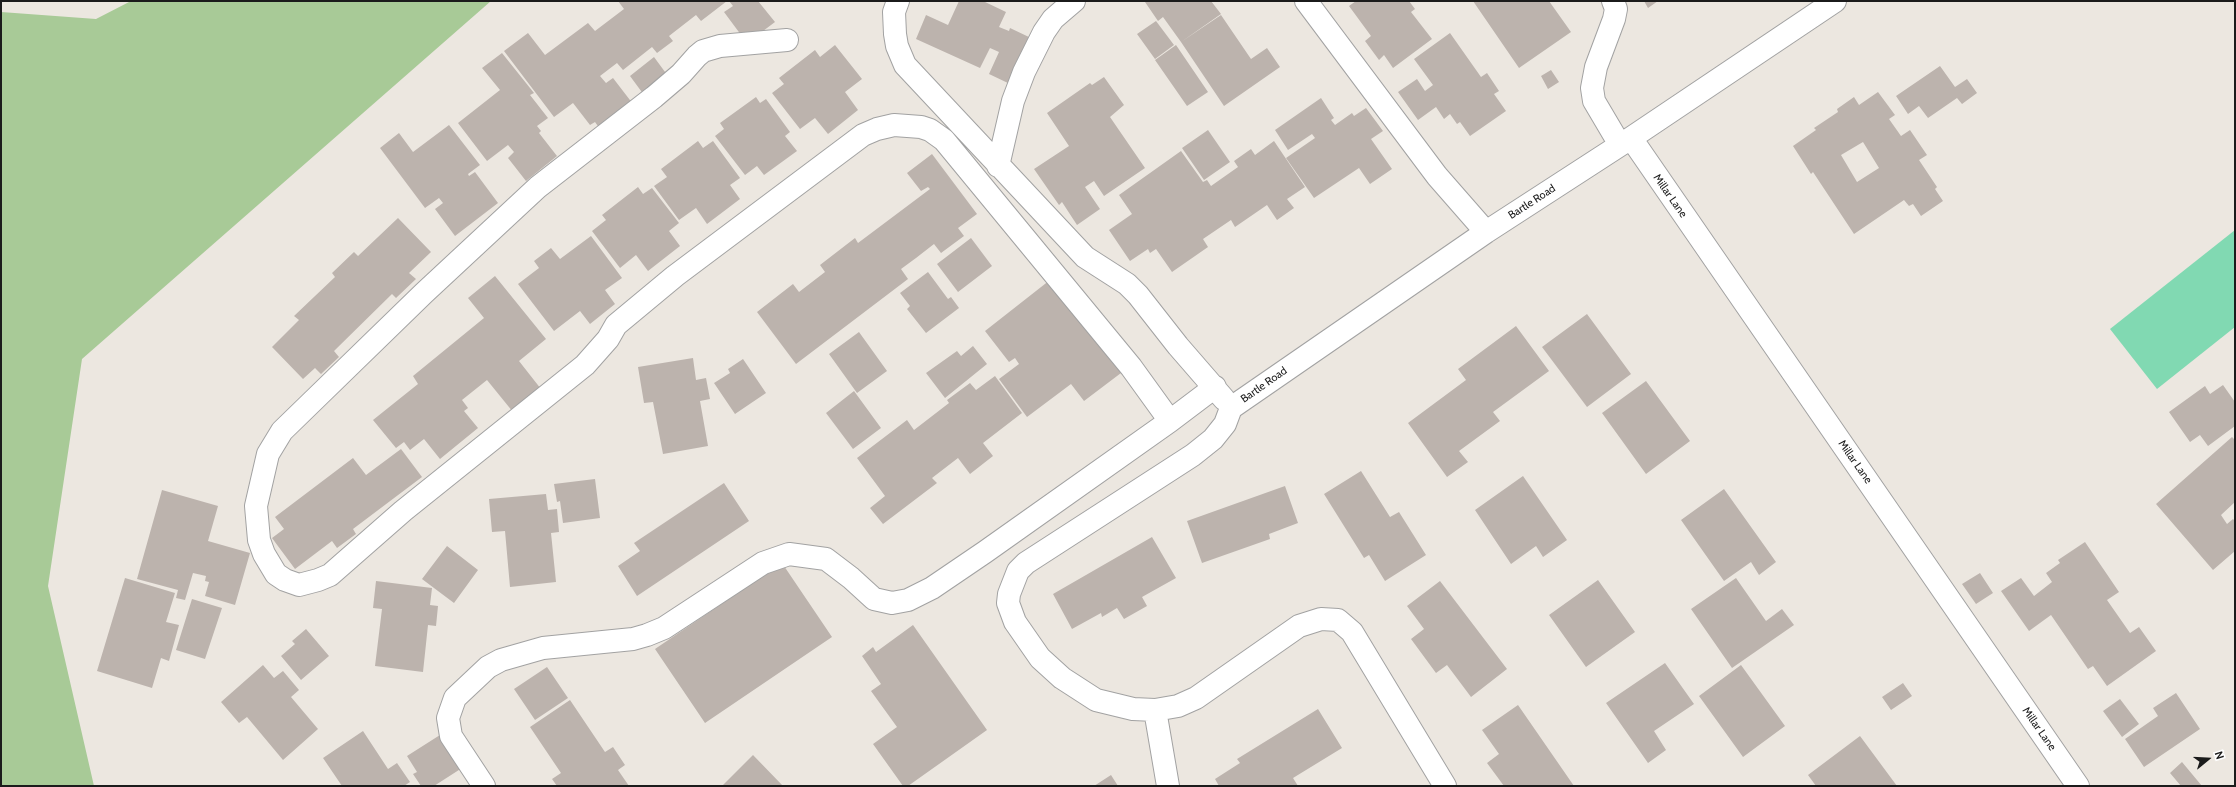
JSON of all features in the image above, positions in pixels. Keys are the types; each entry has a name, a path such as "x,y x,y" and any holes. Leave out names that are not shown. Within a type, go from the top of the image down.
{"street":[{"path":"898,1 894,12 895,34 897,46 905,65 998,166 1085,257 1127,284 1138,295 1178,346 1215,387 1231,408 1225,424 1213,439 1193,455 1026,563 1018,571 1009,594 1008,603 1016,622 1040,658 1062,678 1096,700 1133,709 1154,710 1178,706 1196,698 1299,626 1321,619 1338,620 1352,632 1445,786"},
{"path":"998,166 1013,101 1024,72 1044,32 1053,19 1074,1"},
{"path":"1306,1 1437,176 1486,232"},
{"name":"Millar Lane","path":"1612,1 1616,9 1614,19 1596,67 1592,88 1594,101 1625,142 2078,786"},
{"name":"Bartle Road","path":"1231,408 1486,232 1625,142 1835,1"},
{"path":"787,40 720,46 703,51 681,74 654,97 538,186 424,293 282,431 268,454 256,506 259,540 264,554 276,574 285,580 299,585 330,575 403,511 585,365 608,339 616,325 675,276 863,135 877,129 894,125 921,127 930,130 944,140 1131,367 1170,421"},
{"path":"484,786 451,736 448,718 454,698 488,667 501,660 543,648 633,639 647,635 664,628 763,563 790,554 816,556 826,559 851,578 874,599 892,603 908,600 932,588 985,552 1170,421 1215,387"},
{"path":"1154,710 1168,786"}],"green space":[{"path":"131,1 491,1 82,359 48,586 94,786 1,786 1,12 96,19"},
{"path":"2235,230 2235,327 2157,389 2110,329"}],"building":[{"path":"618,1 727,1 701,21 696,15 669,36 673,41 657,53 652,47 623,70 617,63 600,76 606,83 613,78 633,104 600,129 595,122 590,125 573,103 554,117 504,51 528,33 545,55 588,23 595,31 624,9"},
{"path":"729,1 758,1 775,22 747,43 724,12 733,6"},
{"path":"959,1 983,1 1006,12 999,27 1009,31 1010,28 1031,38 1010,84 989,74 999,52 990,48 980,68 916,39 926,15 948,25"},
{"path":"1211,1 1221,14 1181,42 1163,17 1158,21 1145,2"},
{"path":"1356,1 1409,1 1415,9 1411,12 1432,39 1393,68 1384,55 1379,60 1365,41 1371,36 1349,6"},
{"path":"1473,1 1549,1 1571,32 1519,68"},
{"path":"1644,1 1658,1 1648,8"},
{"path":"1221,15 1251,59 1267,48 1280,67 1224,106 1181,42"},
{"path":"1156,21 1174,45 1155,59 1137,34"},
{"path":"1450,33 1481,77 1487,73 1499,91 1494,94 1506,111 1470,136 1460,122 1457,124 1450,114 1444,119 1436,107 1418,120 1398,92 1417,79 1425,91 1433,85 1414,59"},
{"path":"835,45 862,79 845,92 858,110 828,134 815,118 800,129 772,93 784,84 779,78 815,50 820,57"},
{"path":"1176,45 1208,92 1187,106 1155,60"},
{"path":"502,53 534,93 530,95 548,118 537,126 541,131 539,133 557,156 526,181 508,158 514,152 508,145 487,161 458,123 500,90 482,68"},
{"path":"654,57 668,76 644,95 630,76"},
{"path":"1940,66 1955,87 1967,79 1977,93 1962,104 1957,98 1928,118 1919,106 1908,114 1896,96"},
{"path":"1551,70 1559,82 1548,89 1541,76"},
{"path":"1104,77 1124,105 1110,117 1145,168 1104,196 1094,181 1085,187 1100,209 1077,225 1062,202 1059,205 1034,169 1069,146 1047,113 1090,83 1092,85"},
{"path":"1878,92 1895,115 1889,119 1901,136 1910,130 1927,155 1919,160 1937,187 1935,189 1943,201 1921,216 1913,204 1909,206 1904,200 1854,234 1813,172 1811,174 1793,146 1816,130 1814,128 1838,112 1837,109 1854,97 1859,105","holes":["1863,142 1879,168 1857,182 1841,155"]},
{"path":"756,97 760,103 766,99 790,132 785,136 797,151 764,175 757,166 745,175 715,136 724,129 720,123"},
{"path":"1321,98 1334,118 1331,120 1335,125 1352,113 1354,116 1366,108 1383,131 1371,139 1392,169 1370,184 1359,168 1314,198 1286,158 1315,138 1312,134 1288,150 1275,130"},
{"path":"449,125 480,165 468,174 469,176 475,172 498,203 455,236 435,209 443,203 439,198 425,208 380,148 399,133 413,152"},
{"path":"1208,130 1230,162 1204,180 1182,148"},
{"path":"698,141 703,148 713,141 740,178 730,185 740,199 707,224 696,208 679,220 654,186 667,177 661,169"},
{"path":"1274,141 1305,187 1287,199 1294,208 1277,220 1267,205 1235,227 1231,220 1203,239 1208,247 1172,272 1156,249 1150,253 1148,249 1130,261 1109,230 1132,214 1119,195 1181,151 1203,182 1207,180 1211,186 1238,167 1234,161 1251,149 1255,155"},
{"path":"932,154 977,214 958,228 964,236 941,253 934,244 901,269 908,279 796,364 757,312 793,284 799,292 825,272 820,265 855,238 858,243 930,189 928,187 921,191 907,173"},
{"path":"638,187 643,194 652,188 679,223 669,231 680,246 648,271 636,255 620,268 592,231 606,220 602,215"},
{"path":"398,218 431,252 409,273 416,279 396,298 392,294 334,351 339,357 321,374 315,368 303,379 272,347 299,320 294,316 335,277 332,273 354,252 358,256"},
{"path":"591,236 622,278 605,290 615,304 590,324 580,311 554,331 518,284 539,268 534,261 551,248 560,259"},
{"path":"971,238 992,266 958,292 937,264"},
{"path":"928,272 948,299 951,297 959,308 926,333 907,309 910,306 900,293"},
{"path":"495,276 546,339 519,361 541,389 513,412 487,380 462,400 468,408 464,411 478,428 440,459 424,439 410,450 404,442 396,448 373,420 418,384 413,376 484,318 468,298"},
{"path":"1050,280 1121,373 1084,401 1071,384 1027,417 999,379 1019,364 1015,358 1009,362 985,331"},
{"path":"1587,314 1631,374 1587,407 1542,347"},
{"path":"1516,326 1549,371 1493,412 1500,421 1459,451 1468,462 1447,477 1408,423 1466,380 1458,369"},
{"path":"859,332 887,371 857,393 829,354"},
{"path":"973,346 987,364 945,398 926,373 957,351 961,356"},
{"path":"693,358 696,380 706,378 710,399 700,401 708,446 663,454 653,402 644,403 638,367"},
{"path":"743,359 766,393 735,414 714,383 730,373 728,369"},
{"path":"995,376 1022,413 983,443 993,456 970,474 958,458 932,478 937,483 883,524 870,508 885,496 857,458 907,420 914,430 949,403 947,400 970,383 976,390"},
{"path":"1646,381 1690,441 1646,474 1602,413"},
{"path":"2223,385 2235,402 2235,426 2208,446 2200,435 2190,442 2169,412 2205,386 2210,394"},
{"path":"854,391 881,428 853,449 826,413"},
{"path":"2232,437 2235,440 2235,502 2221,515 2227,524 2233,519 2235,521 2235,551 2213,570 2156,504"},
{"path":"401,449 422,477 353,529 356,534 337,548 332,541 295,569 272,538 284,529 275,517 353,458 366,475"},
{"path":"1361,471 1390,517 1399,512 1426,555 1385,581 1369,555 1364,558 1324,494"},
{"path":"1523,476 1567,540 1543,557 1536,546 1511,564 1475,510"},
{"path":"595,479 600,518 563,523 560,501 557,502 554,484"},
{"path":"724,483 749,521 637,596 618,566 640,551 634,543"},
{"path":"1285,486 1298,523 1269,534 1270,539 1202,563 1187,521"},
{"path":"1724,489 1776,562 1759,575 1751,562 1724,581 1681,520"},
{"path":"162,490 218,506 208,541 250,553 235,605 205,596 209,582 205,581 206,576 193,573 185,600 176,598 178,590 137,579"},
{"path":"546,494 548,510 557,509 559,532 551,533 556,582 510,587 505,531 492,532 489,499"},
{"path":"1152,537 1176,578 1142,597 1147,606 1124,619 1117,608 1102,617 1101,613 1072,629 1053,594"},
{"path":"2085,542 2119,592 2107,600 2130,633 2139,627 2156,651 2107,686 2093,666 2088,669 2051,615 2029,631 2001,591 2021,578 2034,596 2052,582 2046,573 2060,563 2058,560"},
{"path":"447,546 478,570 454,603 422,579"},
{"path":"782,563 832,637 705,723 655,649"},
{"path":"1980,573 1993,593 1976,604 1962,584"},
{"path":"125,578 175,593 166,622 179,625 169,661 161,658 152,688 97,671"},
{"path":"1736,578 1766,621 1782,609 1794,625 1732,668 1691,609"},
{"path":"1598,580 1635,632 1586,667 1549,615"},
{"path":"376,581 432,588 430,605 438,606 436,626 428,625 423,672 375,666 382,609 373,608"},
{"path":"1440,581 1507,669 1471,697 1447,665 1436,673 1411,639 1424,629 1407,606"},
{"path":"192,599 222,608 205,659 176,650"},
{"path":"913,625 987,730 908,786 903,786 873,744 897,727 871,691 881,684 862,656 873,647 876,652"},
{"path":"306,629 329,656 301,680 281,656 295,644 292,641"},
{"path":"1665,663 1694,704 1654,731 1666,750 1648,763 1606,703"},
{"path":"263,665 274,678 283,671 299,690 291,697 318,729 283,760 247,717 239,723 221,702"},
{"path":"1741,665 1785,726 1743,757 1699,696"},
{"path":"547,667 568,698 535,720 514,689"},
{"path":"1903,683 1912,696 1891,710 1882,697"},
{"path":"2176,693 2200,729 2144,767 2125,739 2158,716 2153,708"},
{"path":"2120,699 2139,724 2122,737 2103,711"},
{"path":"570,700 605,752 613,747 625,765 618,770 629,786 557,786 552,779 561,773 530,727"},
{"path":"1518,705 1574,786 1504,786 1487,763 1499,754 1482,730"},
{"path":"1318,709 1342,748 1293,778 1298,786 1219,786 1215,779 1240,763 1237,759"},
{"path":"363,731 388,769 397,763 410,782 404,786 342,786 323,758"},
{"path":"440,735 462,768 434,786 421,786 413,774 417,772 407,756"},
{"path":"1860,736 1897,786 1816,786 1808,775"},
{"path":"753,755 783,786 722,786"},
{"path":"2182,762 2202,786 2181,786 2170,773"},
{"path":"1111,775 1118,786 1094,786"}]}
